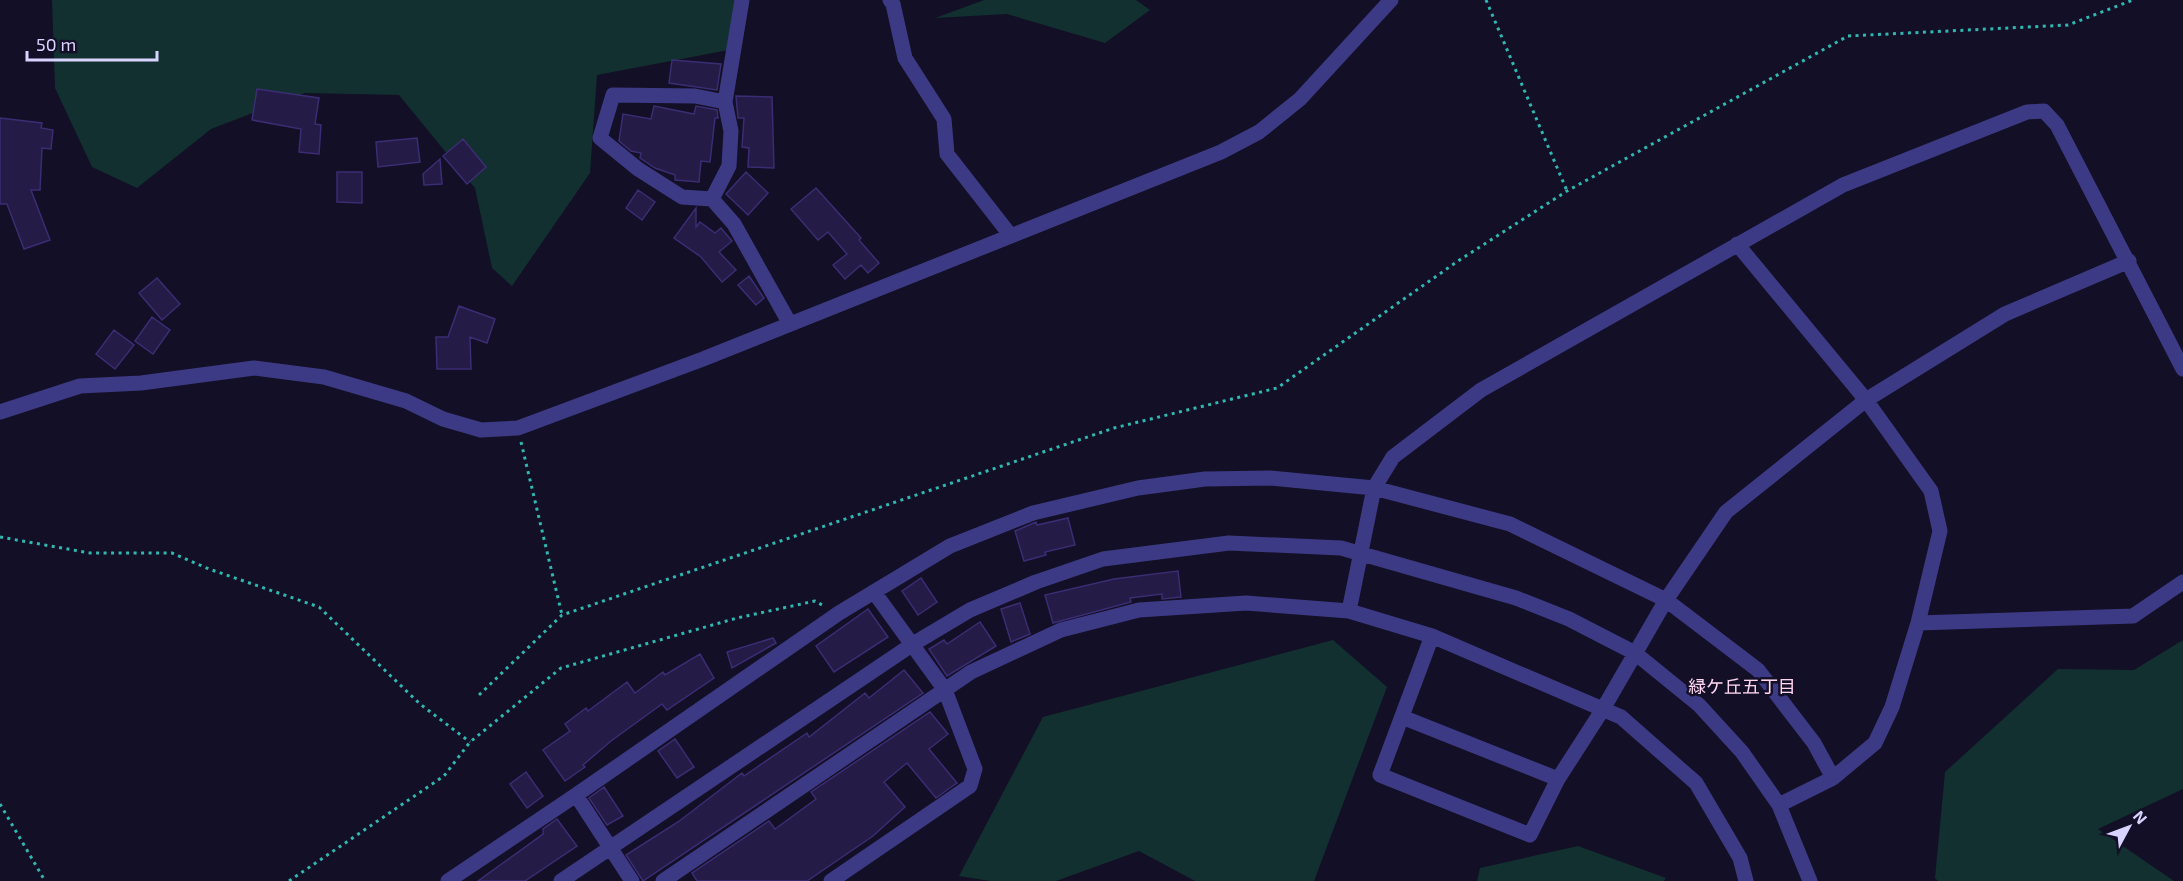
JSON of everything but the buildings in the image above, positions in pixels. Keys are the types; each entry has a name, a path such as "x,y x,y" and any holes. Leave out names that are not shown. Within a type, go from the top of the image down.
{"street":[{"path":"712,199 729,166 730,131 725,102 742,0"},
{"path":"890,0 893,4 905,58 944,119 947,154 1011,236"},
{"path":"0,412 80,386 141,383 254,368 324,377 406,401 443,419 481,430 518,428 790,324 1221,152 1259,132 1300,99 1391,0"},
{"path":"725,102 695,96 613,95 600,138 638,169 682,196 712,199 734,224 790,324"},
{"path":"1349,611 1374,488 1393,457 1481,390 1843,185 2027,112 2044,111 2057,125 2183,369"},
{"path":"1737,244 1866,400 1931,491 1940,531 1918,623 1892,707 1875,743 1833,778 1779,805"},
{"path":"1432,636 1380,775 1530,835 1558,779 1603,709 1666,600 1726,512 1866,400 2005,314 2129,261"},
{"path":"448,881 839,613 950,546 1023,517 1138,488 1205,479 1270,478 1374,488 1510,525 1666,600 1758,670 1814,743 1833,778"},
{"path":"561,881 913,644 970,610 1036,582 1103,559 1228,543 1341,548 1361,553 1516,598 1569,619 1635,653 1699,705 1742,752 1779,805 1810,881"},
{"path":"1918,623 2133,616 2183,582"},
{"path":"831,881 970,786 975,769 945,690 874,592"},
{"path":"663,881 971,672 1061,630 1138,610 1246,603 1349,611 1432,636 1621,717 1696,783 1740,858 1746,881"},
{"path":"1402,717 1558,779"},
{"path":"576,795 632,881"}],"path":[{"path":"1486,0 1567,191"},
{"path":"480,695 562,615 1114,428 1278,388 1458,261 1567,191 1848,36 2068,25 2133,0"},
{"path":"518,428 562,615"},
{"path":"0,537 90,553 172,553 209,569 319,607 420,704 470,742"},
{"path":"288,881 444,776 470,742 561,668 579,661 737,618 815,601 839,613"},
{"path":"0,804 45,881"}],"green space":[{"path":"52,0 743,0 739,48 597,75 590,173 512,286 492,268 475,188 399,95 305,93 211,129 137,188 92,167 55,88"},
{"path":"984,0 1136,0 1150,10 1105,43 1007,14 935,18"},
{"path":"1333,640 1387,687 1314,881 1195,881 1139,851 1056,881 990,881 959,876 1043,717"},
{"path":"2183,640 2183,789 2098,829 2174,881 1938,881 1935,878 1945,772 2058,669 2134,670"},
{"path":"1578,846 1666,878 1664,881 1477,881 1480,868"}],"district":[{"name":"緑ケ丘五丁目","path":"1742,686"}]}
